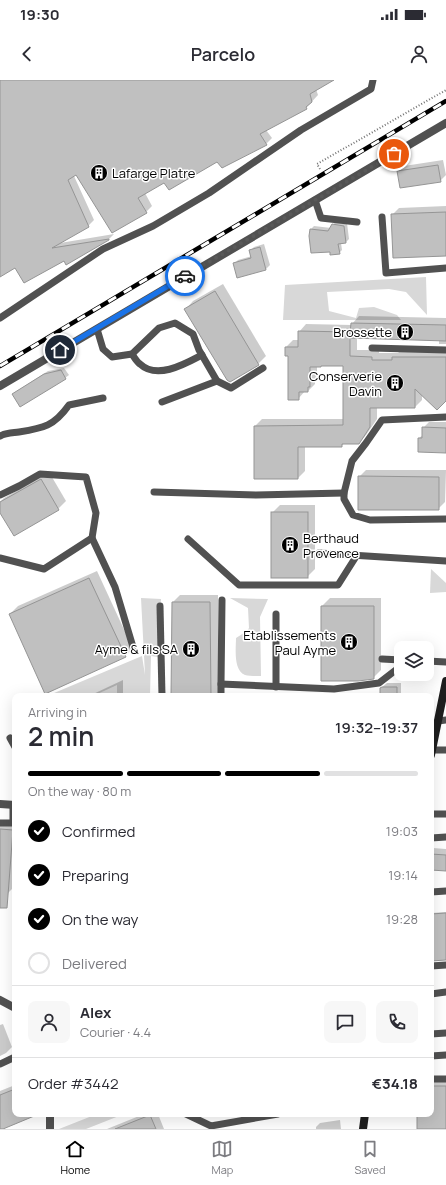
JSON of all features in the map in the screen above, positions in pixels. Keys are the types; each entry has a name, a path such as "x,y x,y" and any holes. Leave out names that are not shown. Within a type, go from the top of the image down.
{"street":[{"path":"0,386 446,122"},
{"path":"434,746 442,720 446,681"},
{"path":"0,804 12,805"},
{"path":"0,1000 12,1006"},
{"path":"50,1129 52,1117"},
{"path":"363,1129 365,1117"}],"lane":[{"path":"0,318 103,249 153,226 209,193 301,130 371,89 373,80"},
{"path":"315,200 321,218 357,222"},
{"path":"382,217 386,273 446,268"},
{"path":"97,329 103,349 112,357 132,354 159,328 175,324 193,334 202,355 217,381 231,388 263,368"},
{"path":"372,348 446,350"},
{"path":"132,354 139,364 150,370 165,371 202,355"},
{"path":"162,402 217,381"},
{"path":"0,436 28,431 49,425 62,416 69,405 103,398"},
{"path":"446,417 382,420 352,461 344,493 344,499 353,515 370,520 446,519"},
{"path":"0,495 40,474 86,477 96,513 92,538 115,587 133,648"},
{"path":"154,492 256,495 344,493"},
{"path":"0,558 44,569 92,538"},
{"path":"188,539 239,585 338,585 357,555"},
{"path":"319,552 446,561"},
{"path":"221,693 222,600"},
{"path":"160,606 162,693"},
{"path":"276,614 276,687"},
{"path":"382,660 394,660"},
{"path":"434,661 446,662"},
{"path":"221,684 334,689 379,683 394,671"},
{"path":"10,738 12,742"},
{"path":"434,753 446,750"},
{"path":"434,814 446,814"},
{"path":"0,823 12,823"},
{"path":"434,838 446,837"},
{"path":"434,892 446,891"},
{"path":"434,966 446,965"},
{"path":"434,994 446,992"},
{"path":"434,1034 446,1033"},
{"path":"434,1056 446,1055"},
{"path":"0,1064 12,1058"},
{"path":"434,1079 446,1079"},
{"path":"192,1117 211,1126 261,1117"}],"path":[{"path":"320,169 317,164 446,90"}],"shaded area":[{"path":"426,277 427,315 406,292 389,289 327,292 329,311 356,318 359,308 374,307 397,315 401,320 283,320 285,285"},
{"path":"431,569 446,583 446,592 430,593"},
{"path":"141,598 161,599 158,657 151,656 150,693 117,693 117,685 100,693 54,693 142,656 145,675"},
{"path":"230,598 268,599 260,617 261,676 245,675 241,672 237,664 236,638 249,628 248,608"},
{"path":"89,1117 116,1117 86,1129 59,1129"}],"building":[{"name":"Lafarge Platre","path":"0,80 334,80 310,94 312,102 306,107 307,109 260,134 267,145 222,168 217,162 169,190 164,183 138,198 147,213 112,233 76,175 68,180 89,227 52,248 109,240 66,265 64,261 24,283 15,268 0,277"},
{"path":"438,165 441,182 400,188 397,171"},
{"path":"446,212 446,256 393,258 391,214"},
{"path":"332,224 344,226 346,243 338,244 340,254 330,255 330,252 311,253 309,236 310,229 328,231"},
{"path":"260,247 266,270 237,278 233,263 251,258 249,250"},
{"path":"215,291 259,365 230,382 227,380 184,309"},
{"path":"351,323 446,325 446,341 350,338 350,356 372,357 372,360 392,360 392,357 446,357 446,401 437,410 415,389 415,408 370,408 370,427 359,444 342,444 342,447 298,447 298,479 254,479 254,426 343,425 343,366 310,367 310,387 308,387 308,392 299,392 299,400 288,400 288,356 285,356 285,347 298,347 298,331 350,332 350,334"},
{"path":"61,370 66,379 20,407 12,394 44,374"},
{"path":"422,427 446,428 446,453 418,452 418,438 422,438"},
{"path":"358,476 439,477 439,510 358,510"},
{"path":"41,479 59,510 14,536 0,513 0,502"},
{"name":"Berthaud Provence","path":"271,512 308,512 308,578 271,578"},
{"path":"89,578 126,657 45,693 9,614"},
{"name":"Ayme & fils SA","path":"172,602 210,602 211,693 171,693"},
{"name":"Etablissements Paul Ayme","path":"321,606 374,606 374,679 358,681 321,681"},
{"path":"397,687 397,693 380,693 380,688"},
{"path":"0,829 12,830 12,843 7,908 0,908"},
{"path":"434,854 446,855 446,871 434,870"},
{"path":"446,913 446,960 434,961 434,914"},
{"path":"434,1086 446,1086 446,1129 417,1129 417,1117 434,1117"},
{"path":"12,1090 12,1117 32,1117 0,1129 0,1095"},
{"path":"145,1117 151,1117 156,1129 115,1129"}],"railway":[{"path":"0,366 446,101"}],"way so far":[{"path":"185,276 394,154"}],"place":[{"name":"Lafarge Platre","path":"99,173"},
{"name":"Brossette","path":"405,332"},
{"name":"Conserverie Davin","path":"395,383"},
{"name":"Berthaud Provence","path":"290,545"},
{"name":"Etablissements Paul Ayme","path":"349,642"},
{"name":"Ayme & fils SA","path":"191,649"}],"route":[{"path":"60,350 185,276"}]}
